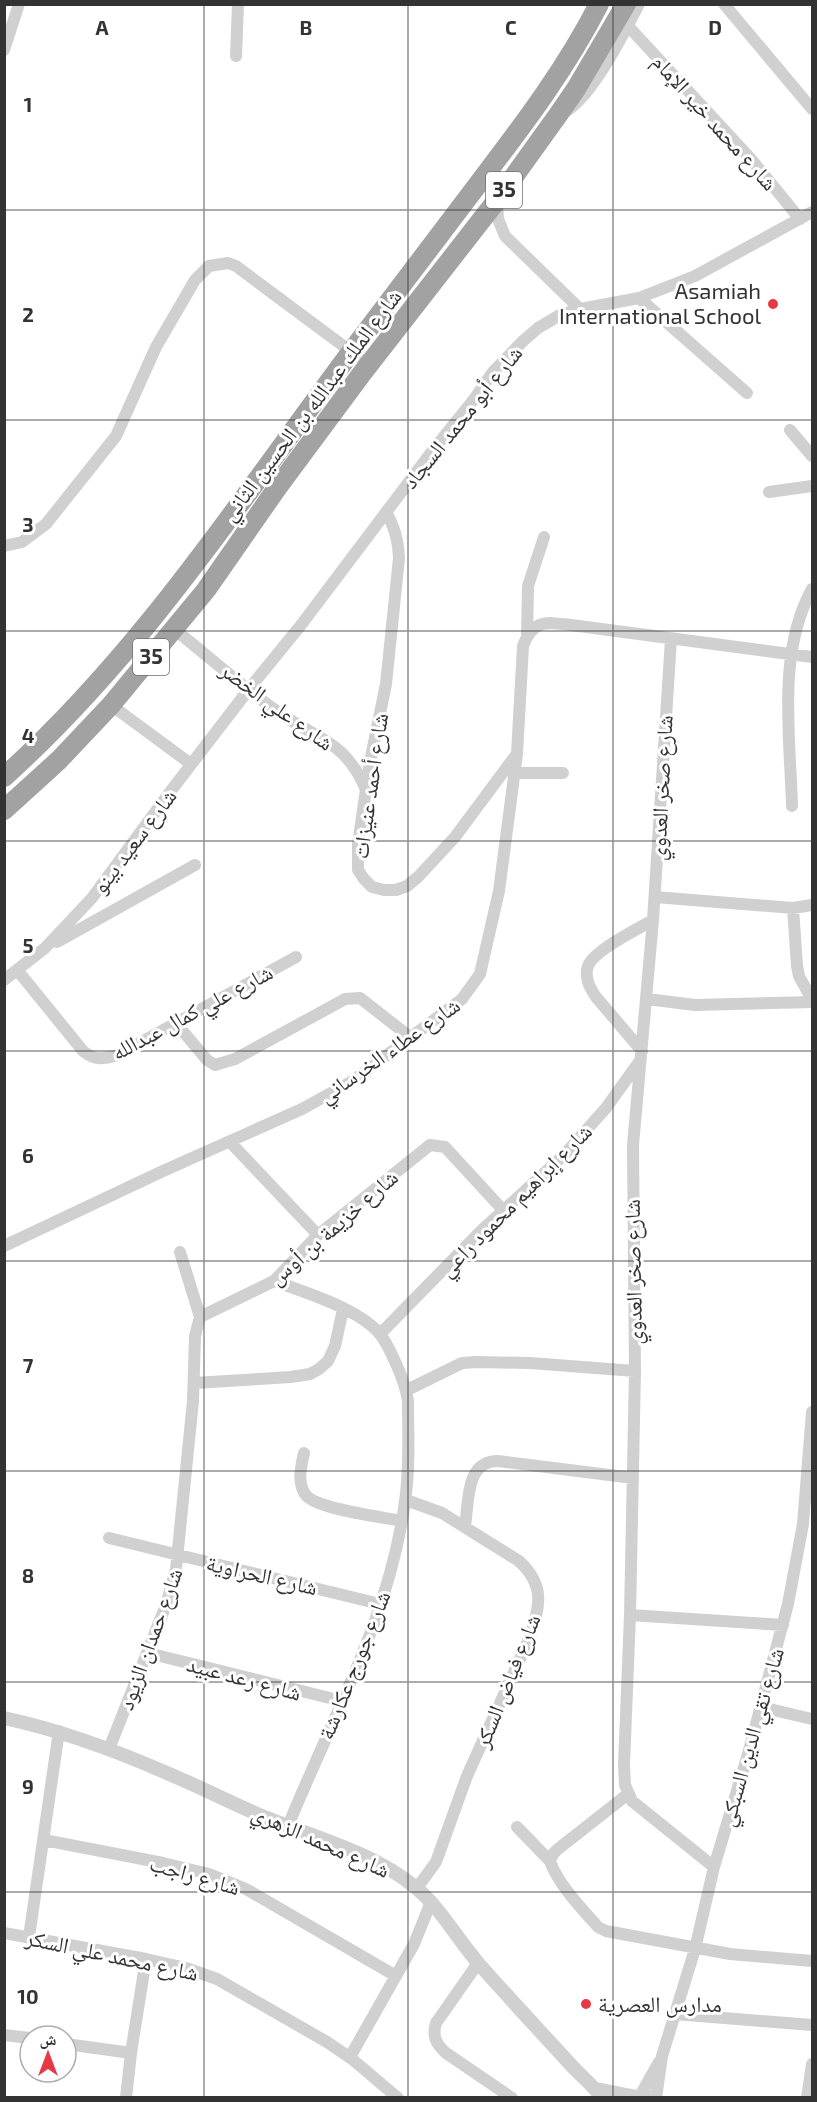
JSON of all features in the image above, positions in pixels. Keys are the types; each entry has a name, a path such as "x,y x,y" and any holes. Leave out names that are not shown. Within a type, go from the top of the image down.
{"highway":[{"name":"شارع الملك عبدالله بن الحسين الثاني","path":"4,777 27,757 90,691 168,600 351,352 542,100 599,4"},
{"name":"شارع الملك عبدالله بن الحسين الثاني","path":"4,810 59,760 111,705 206,590 277,488 473,231 576,90 626,4"}],"street":[{"path":"5,44 19,4"},
{"path":"236,56 238,4"},
{"path":"558,115 581,101 628,26 639,4"},
{"path":"724,4 813,110"},
{"name":"شارع محمد خير الإمام","path":"628,26 751,159 800,219"},
{"path":"496,200 498,219 505,236 580,309"},
{"name":"شارع أبو محمد السجاد","path":"249,689 301,625 506,357 538,328 560,315 580,309 639,298 716,265 813,212"},
{"path":"473,231 489,231 505,236"},
{"path":"4,546 22,542 46,524 116,436 156,347 195,280 209,266 228,263 236,266 369,365"},
{"path":"560,315 561,292"},
{"path":"639,298 747,393"},
{"path":"790,430 813,456"},
{"path":"769,492 813,486"},
{"name":"شارع أحمد عنيزات","path":"386,512 395,528 398,540 398,576 386,684 370,762 358,844 358,870 364,879 372,886 384,890 396,890 407,886 455,837 517,754"},
{"name":"شارع عطاء الخرساني","path":"4,1246 302,1109 341,1088 462,999 480,974 499,891 517,754 523,655 528,635 528,586 544,537"},
{"path":"792,806 790,655 804,608 813,589"},
{"path":"528,635 537,625 554,623 813,657"},
{"name":"شارع علي الخضر","path":"174,629 277,711 335,746 358,771 367,793"},
{"name":"شارع صخر العدوي","path":"627,1794 624,1765 630,1615 635,1371 633,1165 655,897 671,639"},
{"name":"شارع سعيد بينو","path":"4,980 45,948 92,898 249,689"},
{"path":"111,705 191,764"},
{"path":"515,772 562,773"},
{"path":"45,948 195,866"},
{"path":"655,897 793,908 813,905"},
{"path":"647,999 695,1005 813,1001 799,976 793,908"},
{"path":"642,1055 596,997 590,988 587,974 592,960 602,951 653,920"},
{"name":"شارع علي كمال عبدالله","path":"18,971 65,1030 91,1057 106,1059 118,1055 296,957"},
{"path":"176,1023 207,1060 215,1065 235,1059 351,998 362,999 410,1037"},
{"name":"شارع إبراهيم محمود راعي","path":"380,1334 503,1210 564,1155 624,1084 642,1055"},
{"path":"230,1142 318,1236"},
{"name":"شارع خزيمة بن أوس","path":"200,1317 274,1281 318,1236 423,1149 435,1144 445,1147 503,1210"},
{"path":"180,1252 200,1317 195,1336 194,1383 310,1374 328,1361 335,1346 343,1309"},
{"name":"شارع جورج عكارشة","path":"274,1281 343,1309 359,1317 380,1334 394,1359 406,1390 408,1447 406,1500 402,1521 369,1639 288,1826"},
{"path":"406,1390 469,1362 530,1363 635,1371"},
{"name":"شارع حمدان الزيود","path":"109,1749 171,1590 179,1556 180,1522 194,1383"},
{"name":"شارع تقي الدين السبكي","path":"656,2097 662,2056 695,1948 714,1867 783,1625 799,1547 811,1452 813,1413"},
{"path":"304,1453 300,1476 302,1488 313,1502 402,1521"},
{"path":"465,1526 474,1474 485,1462 498,1461 633,1478"},
{"name":"شارع فياض السكر","path":"406,1500 442,1513 519,1561 530,1571 536,1581 538,1606 529,1639 468,1776 436,1862 417,1888"},
{"name":"شارع الحراوية","path":"109,1538 380,1604"},
{"path":"630,1615 783,1625"},
{"name":"شارع رعد عبيد","path":"148,1653 342,1701"},
{"path":"761,1707 813,1719"},
{"name":"شارع محمد الزهري","path":"4,1718 59,1731 109,1749 373,1860 417,1888 431,1902 478,1963 576,2071 599,2093 641,2097"},
{"path":"29,1937 59,1731"},
{"path":"550,1861 558,1849 627,1794 638,1808 714,1867"},
{"path":"517,1827 550,1861 557,1875 598,1928 615,1934 695,1948 813,1961"},
{"name":"شارع راجب","path":"44,1840 209,1874 246,1889 396,1976"},
{"path":"350,2057 414,1944 431,1902"},
{"name":"شارع محمد علي السكر","path":"4,1933 186,1968 230,1984 350,2057 398,2097"},
{"path":"126,2097 146,1959"},
{"path":"478,1963 442,2013 434,2032 435,2039 446,2053 512,2097"},
{"path":"675,2014 813,2025"},
{"path":"78,2046 131,2053"},
{"name":"شارع تقي الدين السبكي","path":"641,2097 662,2056"},
{"path":"807,2097 813,2064"}],"place":[{"name":"Asamiah International School","path":"773,304"},
{"name":"مدارس العصرية","path":"586,2004"}]}
